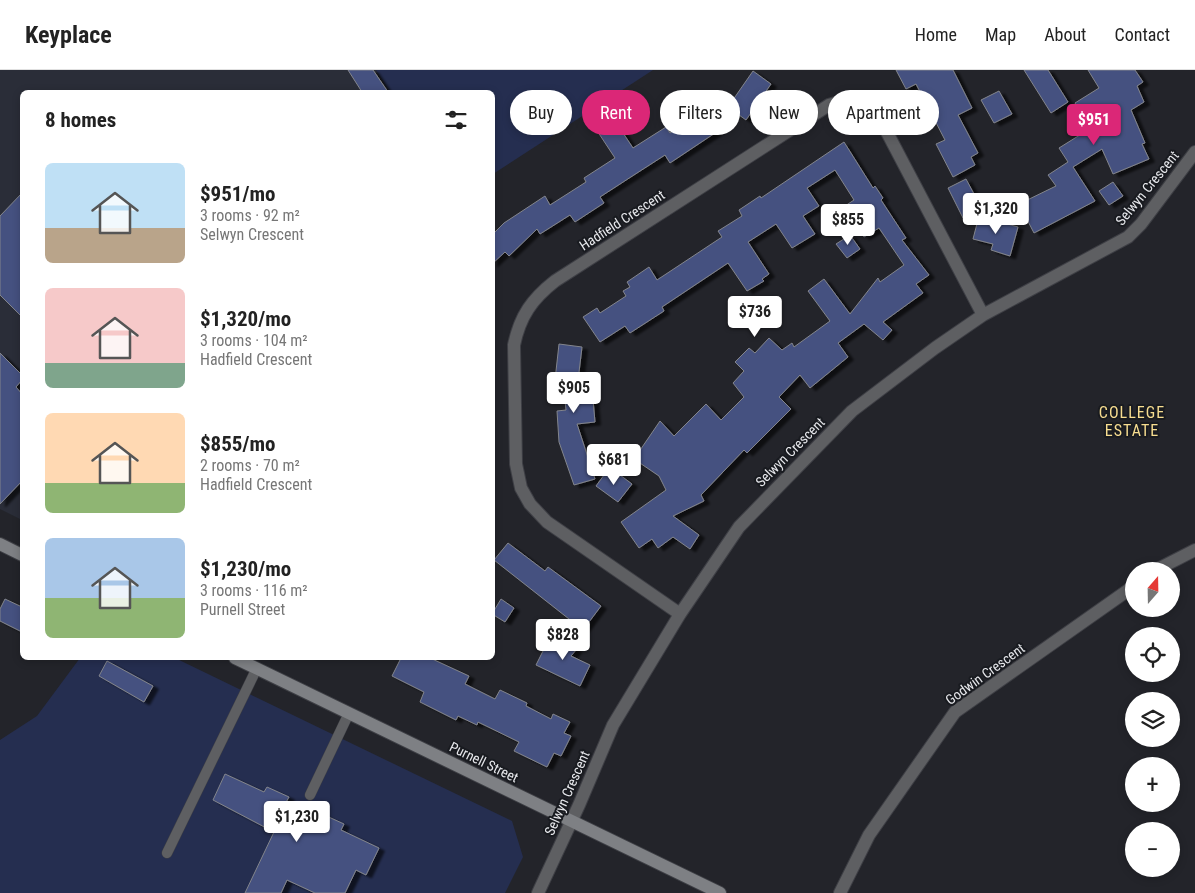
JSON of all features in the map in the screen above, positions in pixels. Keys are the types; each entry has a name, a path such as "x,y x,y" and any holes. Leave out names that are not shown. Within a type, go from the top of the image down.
{"main road":[{"path":"0,544 20,554"},
{"name":"Purnell Street","path":"239,660 720,893"}],"street":[{"name":"Hadfield Crescent","path":"680,614 547,522 530,504 521,488 516,464 514,345 517,328 525,310 537,295 555,281 829,105 843,100 859,101 871,108 879,117 983,316"},
{"name":"Selwyn Crescent","path":"538,893 572,821 613,725 680,614 739,527 852,411 935,348 983,316 1128,237 1195,152"},
{"path":"1172,562 1195,550"},
{"name":"Godwin Crescent","path":"840,893 869,835 955,712 1125,592"}],"lane":[{"path":"167,853 257,668"},
{"path":"310,794 349,714"}],"shaded area":[{"path":"0,70 376,70 389,90 20,90 20,519 0,509"},
{"path":"376,70 653,70 622,90 582,90 582,116 572,123 572,90 510,90 510,135 553,135 495,173 495,90 389,90"},
{"path":"79,660 179,660 512,821 523,857 505,893 0,893 0,740 37,716"}],"building":[{"path":"348,70 373,70 387,90 361,90"},
{"path":"896,70 953,70 972,108 958,115 978,153 971,157 975,165 953,177 936,144 945,140 939,128 939,90 919,90 916,84 906,89"},
{"path":"1024,70 1048,70 1068,102 1051,113"},
{"path":"1088,70 1135,70 1143,82 1137,86 1144,102 1131,110 1145,143 1142,144 1149,159 1113,174 1102,149 1073,167 1095,201 1034,233 1019,204 1056,186 1048,175 1068,162 1059,148 1091,128 1075,103 1099,88"},
{"path":"753,71 771,84 767,90 750,90 750,114 746,120 740,116 740,90"},
{"path":"999,91 1012,114 994,123 981,100"},
{"path":"660,131 660,135 712,135 670,163 665,155 600,197 604,203 575,222 570,215 540,234 537,229 509,256 505,252 495,261 495,232 504,223 545,196 550,205 586,182 584,178 615,158 600,135 624,135 633,148"},
{"path":"844,142 873,188 875,186 883,198 881,200 906,238 902,240 929,275 916,284 923,293 883,322 892,330 883,340 864,324 838,343 848,357 810,388 800,375 779,397 791,409 747,453 744,450 701,495 704,501 673,516 699,535 690,549 673,537 658,548 652,539 639,548 621,522 666,490 659,476 634,459 660,421 674,436 706,404 721,420 744,397 733,383 744,371 735,362 749,348 755,353 769,338 782,350 792,343 794,347 830,321 808,291 824,279 850,314 878,278 880,282 904,265 879,228 864,237 845,206 854,200 835,170 807,188 819,206 803,216 815,234 792,248 776,224 748,242 769,274 762,279 764,281 747,291 728,263 662,307 664,311 630,333 625,326 600,342 583,317 597,308 600,313 626,296 623,291 630,287 627,282 649,267 657,280 722,237 718,231 742,216 739,210 760,196 761,198"},
{"path":"966,179 982,209 963,218 948,188"},
{"path":"1113,182 1123,196 1109,205 1099,191"},
{"path":"20,195 20,315 0,295 0,216"},
{"path":"979,216 1018,227 1010,256 991,250 993,244 973,239"},
{"path":"850,235 860,249 847,258 836,244"},
{"path":"559,344 582,347 577,389 592,388 595,422 577,424 595,479 574,485 559,442 557,411 566,410 563,381 555,380"},
{"path":"0,353 20,373 20,382 16,387 20,392 20,483 0,504"},
{"path":"607,471 617,479 620,475 632,484 618,502 596,486"},
{"path":"508,543 545,571 548,567 601,606 583,630 495,561"},
{"path":"5,599 20,606 20,631 0,621 0,609"},
{"path":"501,599 514,608 505,622 495,616 495,609"},
{"path":"552,633 576,650 571,656 590,665 580,686 536,665"},
{"path":"400,660 434,660 469,676 465,684 495,699 500,690 527,703 526,706 551,719 553,714 570,722 564,733 571,736 561,756 554,753 547,767 514,751 519,742 478,722 477,725 458,716 456,720 420,702 424,692 392,676"},
{"path":"107,661 153,686 144,702 99,676"},
{"path":"225,774 264,792 267,787 289,797 285,804 319,820 322,814 344,824 341,830 379,848 366,875 356,870 345,893 315,893 287,880 281,893 245,893 274,832 213,800"}],"district":[{"name":"COLLEGE ESTATE","path":"1132,421"}]}
